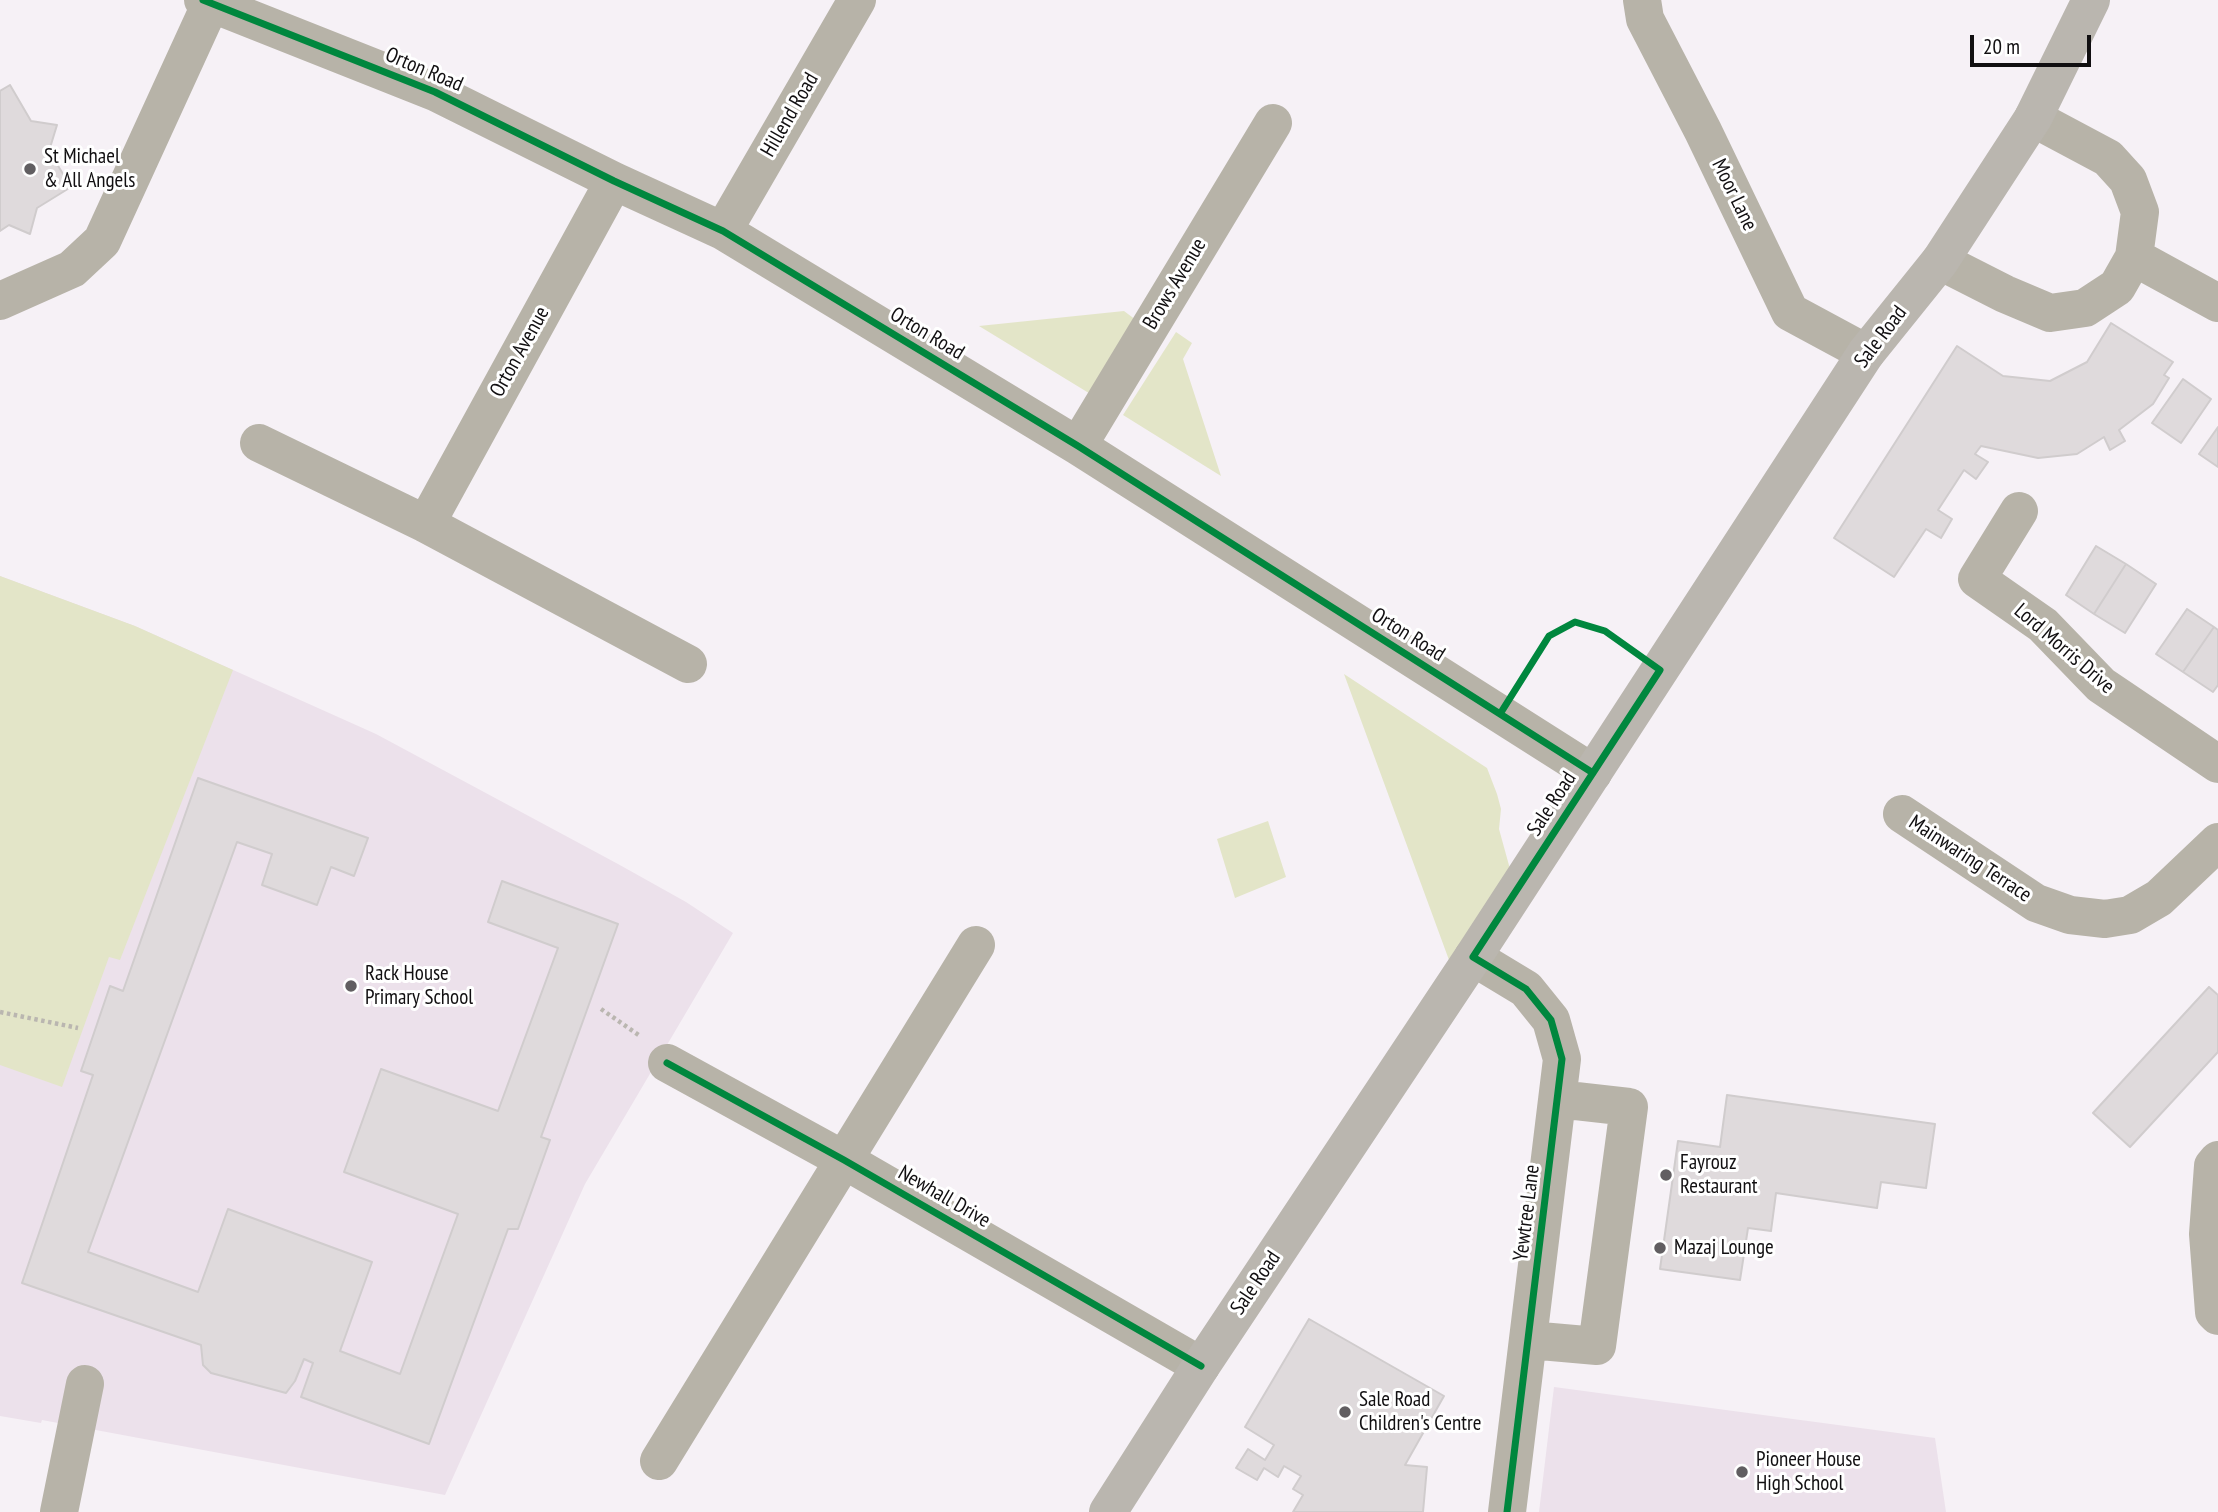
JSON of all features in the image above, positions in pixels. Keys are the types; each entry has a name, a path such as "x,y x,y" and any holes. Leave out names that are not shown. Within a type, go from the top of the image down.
{"main road":[{"name":"Sale Road","path":"1108,1512 1866,353 1940,261 2033,118 2091,0"}],"street":[{"name":"Hillend Road","path":"723,231 857,0"},
{"name":"Moor Lane","path":"1642,0 1645,19 1703,131 1790,312 1866,353"},
{"name":"Orton Road","path":"208,1 435,92 614,181 723,231 1078,446 1593,773"},
{"path":"0,301 72,269 102,241 208,1"},
{"path":"1940,261 2050,313 2085,308 2116,287 2134,257 2140,212 2128,180 2108,158 2033,118"},
{"name":"Brows Avenue","path":"1078,446 1273,123"},
{"name":"Orton Avenue","path":"426,524 614,181"},
{"path":"2134,257 2218,303"},
{"path":"259,443 426,524 688,664"},
{"name":"Lord Morris Drive","path":"2019,511 1977,579 2043,625 2101,685 2218,764"},
{"name":"Mainwaring Terrace","path":"1902,814 2036,903 2070,915 2105,919 2130,915 2159,898 2218,842"},
{"path":"659,1461 976,945"},
{"name":"Yewtree Lane","path":"1473,957 1526,989 1551,1020 1562,1059 1507,1512"},
{"name":"Newhall Drive","path":"667,1063 845,1160 1201,1366"},
{"path":"1529,1340 1597,1346 1629,1107 1558,1099"},
{"path":"2218,1160 2213,1166 2208,1234 2214,1312 2218,1315"},
{"path":"59,1512 85,1384"}],"path":[{"path":"0,1012 78,1028"}],"shaded area":[{"name":"Rack House Primary School","path":"0,576 135,626 376,734 618,864 686,902 733,933 585,1184 445,1495 42,1420 41,1423 0,1416"},
{"name":"Pioneer House High School","path":"1554,1387 1935,1438 1946,1512 1539,1512"}],"green space":[{"path":"1124,311 1144,326 1097,398 979,326"},
{"path":"1176,332 1192,343 1183,359 1221,476 1123,415"},
{"path":"0,576 135,626 233,670 120,960 109,957 62,1087 0,1065"},
{"path":"1344,674 1487,768 1497,794 1501,809 1499,829 1510,869 1449,960"},
{"path":"1268,821 1286,877 1235,898 1217,839"}],"building":[{"name":"St Michael & All Angels","path":"10,85 31,121 57,125 49,151 71,187 37,208 30,234 9,225 0,231 0,91"},
{"path":"2111,323 2173,362 2164,375 2169,378 2153,404 2119,430 2125,441 2110,450 2104,437 2077,454 2038,458 1981,446 1975,454 1988,462 1976,479 1964,470 1938,510 1952,519 1941,538 1926,529 1894,577 1834,538 1957,346 2003,376 2050,381 2087,362"},
{"path":"2183,379 2211,399 2181,443 2152,423"},
{"path":"2218,427 2218,467 2199,454"},
{"path":"2096,546 2126,564 2094,614 2066,595"},
{"path":"2126,564 2156,584 2125,633 2094,614"},
{"path":"2187,609 2214,627 2183,672 2156,654"},
{"path":"2214,627 2218,630 2218,685 2213,692 2183,672"},
{"path":"198,778 368,838 354,876 331,867 317,905 262,885 272,854 237,842 88,1252 198,1292 228,1209 372,1262 340,1351 400,1374 458,1214 344,1172 381,1069 498,1111 558,948 488,922 502,881 618,924 541,1137 550,1140 518,1229 508,1229 429,1444 301,1397 313,1363 304,1359 295,1381 286,1393 211,1373 203,1365 201,1345 22,1283 93,1075 81,1071 110,986 123,991"},
{"path":"2209,987 2218,995 2218,1052 2130,1147 2093,1113"},
{"path":"1727,1095 1935,1124 1926,1188 1881,1182 1877,1208 1776,1193 1771,1231 1748,1228 1740,1280 1660,1269 1678,1141 1720,1147"},
{"name":"Sale Road Children's Centre","path":"1309,1319 1444,1396 1405,1465 1427,1467 1423,1512 1293,1512 1303,1495 1293,1489 1301,1476 1284,1466 1278,1477 1264,1468 1257,1480 1236,1468 1248,1449 1265,1460 1274,1445 1245,1427"}],"cycle path":[{"path":"203,0 435,92 614,181 723,231 1078,446 1593,773"},
{"path":"1500,714 1549,636 1575,622 1605,631 1660,670 1473,957 1526,989 1551,1020 1562,1059 1507,1512"},
{"path":"667,1063 844,1160 1201,1366"}],"place":[{"name":"St Michael & All Angels","path":"30,169"},
{"name":"Rack House Primary School","path":"351,986"},
{"name":"Fayrouz Restaurant","path":"1666,1175"},
{"name":"Mazaj Lounge","path":"1660,1248"},
{"name":"Sale Road Children's Centre","path":"1345,1412"},
{"name":"Pioneer House High School","path":"1742,1472"}]}
